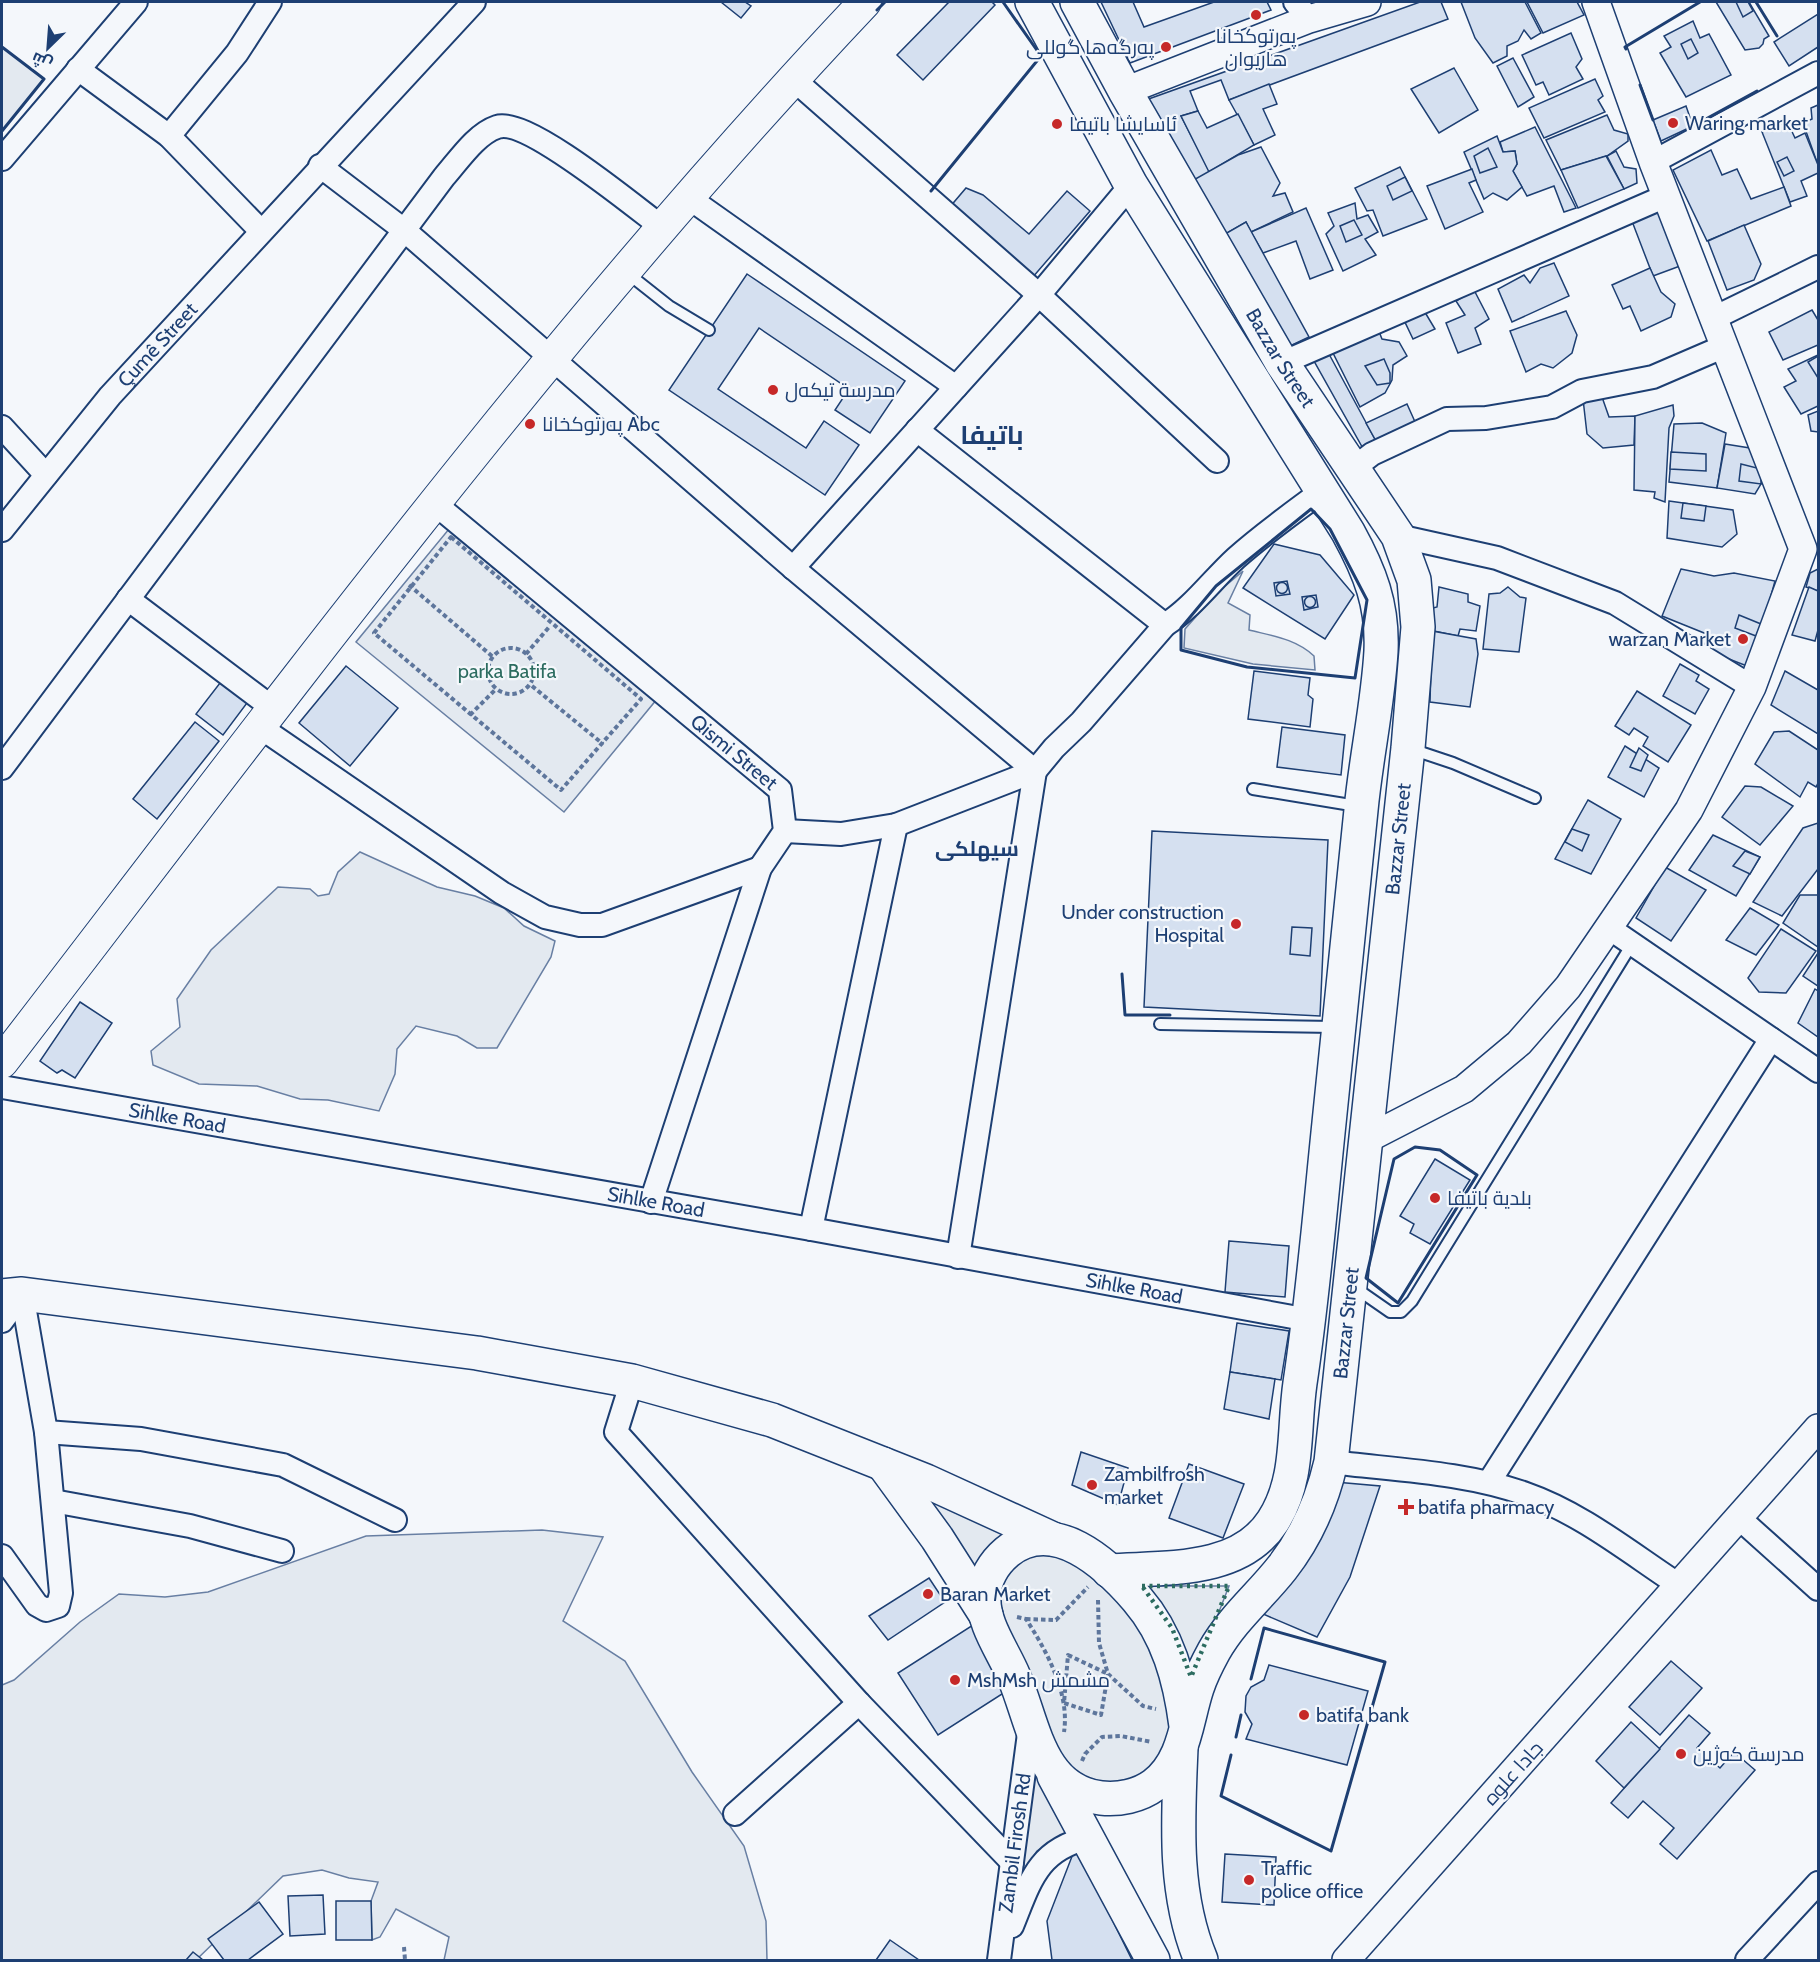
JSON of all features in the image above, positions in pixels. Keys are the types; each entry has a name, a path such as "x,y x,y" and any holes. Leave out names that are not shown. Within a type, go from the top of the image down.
{"main road":[{"path":"2,1062 489,431 792,78 865,2"},
{"name":"Bazzar Street","path":"1032,2 1131,185 1348,532 1368,569 1379,609 1381,651 1360,817 1341,1027 1288,1494 1271,1524 1246,1548 1214,1563 1100,1584"},
{"name":"Bazzar Street","path":"1077,2 1125,91 1282,363 1398,536 1414,580 1418,603 1418,627 1400,832 1331,1461 1318,1508 1308,1530 1281,1570 1237,1617 1214,1650 1172,1732"},
{"path":"1360,817 1400,832"},
{"path":"12,1295 444,1348 632,1380 772,1420 969,1499 1053,1539 1073,1545 1090,1554 1100,1584 1143,1606 1164,1642 1176,1672 1171,1768 1155,1784 1135,1795 1112,1799 1089,1796 1068,1787 1065,1771"},
{"path":"883,1464 937,1538 986,1616 1015,1678 1030,1725 1065,1771 1088,1838 1153,1960"},
{"path":"986,1616 984,1595 988,1576 999,1559 1014,1546 1034,1539 1053,1539"},
{"path":"1172,1732 1179,1859 1185,1904 1202,1960"}],"street":[{"path":"2,159 136,2"},
{"path":"169,136 237,53 270,2"},
{"name":"Çumê Street","path":"2,530 110,396 320,166 474,2"},
{"path":"1125,91 1302,10 1367,2"},
{"path":"1367,1139 1464,1089 1519,1043 1568,987 1689,810 1752,687 1811,545 1725,346 1653,162 1596,2"},
{"path":"78,69 169,136 261,231"},
{"path":"1653,162 1818,73"},
{"path":"792,78 1039,295 1217,461"},
{"path":"2,768 444,177 483,135 499,126 514,128 545,141 663,228"},
{"path":"320,166 404,230 793,568 1035,771"},
{"path":"793,568 1039,295 1131,185"},
{"path":"1282,363 1666,196"},
{"path":"689,198 956,387"},
{"path":"1714,318 1818,267"},
{"path":"1354,468 1372,454 1447,419 1486,418 1552,407 1582,391 1653,377 1725,346"},
{"path":"2,427 46,475"},
{"path":"917,430 1165,624"},
{"path":"651,1202 760,868 785,831 841,834 896,825 1035,771 1054,748 1082,722 1165,624 1182,614 1250,547 1321,492"},
{"name":"Qismi Street","path":"434,502 780,790 785,831"},
{"path":"1398,536 1497,558 1615,603 1752,687"},
{"path":"128,599 267,718 502,893 545,917 579,925 602,925 760,868"},
{"path":"958,1257 1035,771"},
{"path":"811,1229 896,825"},
{"path":"1609,928 1818,1071"},
{"path":"1489,1482 1771,1039"},
{"name":"Sihlke Road","path":"2,1087 811,1229 1309,1320"},
{"path":"2,1322 12,1295"},
{"path":"2,1556 37,1605 46,1610 58,1606 61,1593 46,1432 12,1295"},
{"path":"632,1380 616,1432 859,1703 1012,1862"},
{"name":"جادا علوه","path":"1346,1960 1818,1428"},
{"path":"46,1432 141,1439 283,1465 394,1520"},
{"path":"1331,1461 1489,1482 1527,1494 1563,1510 1679,1585"},
{"path":"53,1502 190,1527 282,1551"},
{"path":"1739,1518 1818,1589"},
{"path":"735,1814 859,1703"},
{"name":"Zambil Firosh Rd","path":"999,1960 1030,1725"},
{"path":"999,1960 1031,1878 1041,1863 1054,1851 1070,1842 1088,1838"},
{"path":"1747,1960 1818,1883"}],"lane":[{"path":"626,272 669,306 709,330"},
{"path":"1407,748 1453,763 1535,798"},
{"path":"1253,789 1360,817"},
{"path":"1349,1283 1390,1312 1401,1312 1412,1301 1632,944"},
{"path":"1160,1024 1341,1027"}],"path":[{"path":"451,537 553,624 641,699 561,790 374,633 451,537"},
{"path":"395,552 410,587 493,657"},
{"path":"526,654 553,624"},
{"path":"513,648 526,654 534,667 532,686 514,694 496,689 488,672 493,657 506,649 513,648"},
{"path":"532,686 603,744"},
{"path":"471,715 496,689"},
{"path":"1026,1619 1056,1620 1100,1584"},
{"path":"1100,1584 1099,1643 1108,1674 1101,1715 1064,1703 1068,1655 1108,1674 1172,1732"},
{"path":"1065,1771 1102,1737 1121,1736 1148,1739 1172,1732"},
{"path":"404,1947 405,1960"}],"green space":[{"path":"2,47 44,79 2,131"},
{"name":"parka Batifa","path":"449,529 657,699 564,812 356,642"},
{"path":"1243,571 1228,603 1250,615 1249,630 1284,639 1307,650 1314,656 1315,670 1253,664 1184,648 1185,629 1217,593"},
{"path":"360,852 437,887 475,896 504,908 524,926 555,941 551,957 497,1048 477,1048 457,1036 416,1026 397,1049 395,1074 379,1111 328,1100 300,1099 257,1086 199,1084 153,1065 151,1051 180,1027 177,999 211,950 278,887 310,889 318,896 329,894 338,872"},
{"path":"922,1490 1019,1531 977,1573"},
{"path":"542,1530 603,1537 563,1621 625,1661 692,1772 744,1846 766,1921 767,1960 444,1960 449,1937 396,1909 380,1937 372,1940 371,1901 378,1882 349,1878 322,1870 283,1876 196,1960 2,1960 2,1685 14,1680 80,1622 119,1594 165,1597 208,1592 366,1536"},
{"path":"1031,1553 1065,1558 1097,1575 1143,1626 1174,1714 1167,1750 1150,1777 1097,1790 1055,1758 996,1612 998,1585 1011,1565"},
{"path":"1142,1586 1229,1586 1192,1681"},
{"path":"1035,1762 1072,1829 1037,1851 1023,1873 1024,1841"}],"building":[{"path":"721,2 745,2 751,6 741,18"},
{"path":"949,2 992,2 995,5 923,80 897,55"},
{"path":"1101,2 1133,2 1144,27 1214,2 1267,2 1271,10 1130,63"},
{"path":"1420,2 1441,2 1448,19 1229,100 1221,80 1190,91 1198,111 1181,116 1210,172 1191,182 1143,101"},
{"path":"1461,2 1525,2 1541,33 1531,39 1524,30 1518,41 1507,46 1507,56 1493,63 1475,38"},
{"path":"1527,2 1577,2 1584,15 1543,33"},
{"path":"1716,2 1749,2 1769,36 1764,39 1763,44 1759,48 1745,50"},
{"path":"1736,2 1748,2 1753,11 1743,17"},
{"path":"1818,14 1818,47 1789,66 1774,42"},
{"path":"1693,21 1700,38 1709,34 1731,75 1686,97 1660,53 1671,47 1664,36"},
{"path":"1571,33 1582,59 1576,67 1583,79 1549,95 1543,82 1536,85 1522,55"},
{"path":"1691,39 1698,53 1688,59 1681,44"},
{"path":"1513,58 1534,97 1518,107 1497,66"},
{"path":"1454,68 1478,110 1439,133 1411,89"},
{"path":"1595,79 1603,96 1598,100 1605,112 1544,138 1529,108"},
{"path":"1269,84 1277,104 1263,109 1275,135 1254,145 1229,100"},
{"path":"1818,105 1818,165 1803,123 1812,119 1811,108"},
{"name":"Waring market","path":"1686,106 1693,126 1661,141 1653,120"},
{"path":"1198,111 1207,128 1238,114 1254,145 1209,172 1181,116"},
{"path":"1607,115 1614,130 1628,134 1628,141 1607,156 1561,170 1546,140"},
{"path":"1787,121 1795,138 1805,133 1818,165 1818,173 1801,181 1807,196 1790,202 1762,132"},
{"path":"1535,127 1576,208 1564,212 1554,186 1527,196 1513,171 1517,164 1515,151 1503,152 1500,142"},
{"path":"1497,136 1503,152 1515,151 1517,164 1513,171 1522,187 1507,200 1493,193 1484,199 1464,152"},
{"path":"1261,147 1280,183 1273,196 1285,193 1293,212 1251,232 1246,222 1222,236 1190,182 1238,155"},
{"path":"1488,148 1497,167 1480,173 1474,156"},
{"path":"1711,150 1722,175 1737,169 1751,199 1784,187 1791,206 1707,241 1673,170"},
{"path":"1616,151 1624,167 1636,169 1637,183 1624,189 1607,156"},
{"path":"1606,156 1624,189 1578,208 1561,170"},
{"path":"1787,157 1794,171 1784,176 1777,162"},
{"path":"1400,167 1427,219 1383,236 1373,210 1367,211 1355,188"},
{"path":"1472,169 1476,180 1469,183 1483,212 1445,229 1427,186"},
{"path":"1405,177 1412,191 1393,200 1387,186"},
{"path":"966,188 983,195 1029,234 1067,191 1090,211 1032,278 949,208"},
{"path":"1355,203 1357,219 1368,215 1378,232 1365,239 1376,255 1343,271 1326,234 1334,226 1328,213"},
{"path":"1657,206 1680,266 1653,276 1630,216"},
{"path":"1306,208 1333,270 1310,279 1296,241 1263,253 1251,232"},
{"path":"1354,220 1362,235 1346,242 1340,226"},
{"path":"1246,222 1309,337 1288,347 1225,234"},
{"path":"1744,225 1761,264 1754,280 1727,290 1708,241"},
{"path":"1554,263 1569,296 1512,322 1498,289 1524,275 1530,283 1540,268"},
{"path":"1650,268 1661,292 1675,304 1671,317 1641,331 1630,306 1623,309 1612,285"},
{"path":"747,274 905,381 870,433 835,410 849,389 759,328 718,389 806,448 824,421 859,445 825,495 669,390"},
{"path":"1474,290 1489,319 1475,328 1481,344 1458,353 1446,323 1465,315 1456,301"},
{"path":"1423,309 1435,329 1413,339 1403,318"},
{"path":"1812,310 1818,320 1818,345 1783,360 1769,332"},
{"path":"1566,311 1577,335 1572,353 1553,368 1541,364 1526,372 1510,331"},
{"path":"1378,329 1382,339 1399,342 1407,356 1393,365 1392,380 1385,393 1360,407 1332,351"},
{"path":"1329,354 1376,441 1365,452 1314,361"},
{"path":"1818,355 1818,406 1801,414 1784,387 1796,381 1788,369"},
{"path":"1818,356 1818,378 1808,362"},
{"path":"1384,359 1390,373 1390,383 1377,385 1365,366"},
{"path":"1602,397 1609,417 1635,416 1634,445 1603,448 1587,434 1583,399"},
{"path":"1407,404 1416,424 1376,441 1366,423"},
{"path":"1673,405 1674,416 1669,428 1665,502 1654,498 1655,492 1634,490 1635,416"},
{"path":"1818,411 1818,432 1811,431 1808,415"},
{"path":"1702,423 1726,433 1717,488 1669,482 1674,424"},
{"path":"1725,444 1756,449 1764,479 1755,494 1717,488"},
{"path":"1671,452 1706,454 1706,471 1670,469"},
{"path":"1741,464 1761,469 1761,484 1739,481"},
{"path":"1669,501 1733,510 1737,534 1722,547 1667,538"},
{"path":"1683,503 1706,506 1704,521 1681,518"},
{"path":"1274,544 1320,555 1354,595 1325,639 1243,588"},
{"path":"1681,569 1714,576 1734,573 1775,581 1763,625 1747,666 1703,649 1709,635 1662,616"},
{"path":"1818,569 1818,591 1806,587 1810,573"},
{"path":"1287,581 1290,594 1276,596 1274,583"},
{"path":"1282,582 1288,588 1282,594 1276,588"},
{"path":"1439,587 1468,594 1468,602 1480,606 1476,631 1460,629 1458,636 1429,630 1429,609 1437,607"},
{"path":"1508,587 1520,597 1526,598 1519,652 1483,649 1489,594 1500,593"},
{"path":"1809,587 1818,591 1818,630 1815,641 1792,635"},
{"path":"1316,595 1318,607 1304,610 1302,597"},
{"path":"1310,596 1316,602 1310,608 1304,602"},
{"path":"1739,615 1761,624 1756,636 1735,628"},
{"path":"1432,631 1476,639 1478,654 1470,707 1430,702"},
{"path":"1680,664 1699,675 1696,681 1709,689 1695,714 1663,696"},
{"path":"346,666 398,708 350,766 299,723"},
{"path":"1254,671 1310,678 1308,695 1313,699 1310,727 1248,719"},
{"path":"1785,671 1818,690 1818,734 1771,705"},
{"path":"220,683 247,703 223,735 196,714"},
{"path":"1637,691 1691,725 1668,762 1643,746 1648,737 1634,728 1629,735 1615,726"},
{"path":"195,722 219,741 157,819 133,799"},
{"path":"1282,727 1345,735 1341,775 1277,767"},
{"path":"1789,731 1818,750 1818,783 1816,787 1808,782 1800,797 1755,764 1774,732"},
{"path":"1625,746 1659,768 1644,797 1608,777"},
{"path":"1639,748 1648,755 1641,771 1630,767"},
{"path":"1745,786 1761,787 1793,806 1760,845 1722,817"},
{"path":"1588,800 1621,819 1591,874 1555,859"},
{"path":"1818,823 1818,869 1782,916 1753,902 1803,828"},
{"path":"1572,829 1589,835 1582,851 1565,842"},
{"name":"Under construction Hospital","path":"1152,831 1328,840 1320,1016 1144,1007"},
{"path":"1713,835 1760,857 1736,896 1689,870"},
{"path":"1745,851 1760,857 1750,874 1733,866"},
{"path":"1665,867 1706,890 1671,941 1636,918"},
{"path":"1800,895 1818,895 1818,947 1783,923"},
{"path":"1750,908 1779,925 1756,955 1726,940"},
{"path":"1292,927 1312,928 1310,956 1290,954"},
{"path":"1781,929 1816,951 1786,993 1759,992 1748,978"},
{"path":"1818,953 1818,986 1803,976"},
{"path":"1815,989 1818,991 1818,1037 1798,1023"},
{"path":"80,1002 112,1023 75,1078 62,1070 57,1073 40,1061"},
{"name":"بلدية باتيفا","path":"1435,1159 1470,1180 1430,1244 1410,1233 1414,1224 1400,1216"},
{"path":"1229,1241 1289,1246 1285,1297 1225,1292"},
{"path":"1237,1323 1289,1331 1281,1380 1230,1372"},
{"path":"1230,1372 1275,1379 1269,1419 1224,1409"},
{"path":"1081,1452 1128,1468 1118,1505 1072,1485"},
{"path":"1189,1464 1244,1484 1223,1538 1169,1518"},
{"path":"1335,1482 1380,1486 1350,1577 1317,1637 1263,1614"},
{"path":"929,1578 945,1602 888,1640 869,1616"},
{"name":"MshMsh مشمش","path":"973,1625 1013,1687 938,1735 898,1673"},
{"path":"1671,1661 1702,1688 1660,1735 1629,1707"},
{"name":"batifa bank","path":"1269,1665 1368,1691 1347,1765 1246,1739 1252,1724 1245,1712 1246,1696 1251,1687 1264,1680"},
{"path":"1689,1715 1710,1733 1697,1748 1720,1768 1734,1752 1755,1770 1677,1859 1660,1844 1674,1828 1643,1801 1628,1818 1611,1803"},
{"path":"1631,1722 1660,1749 1624,1788 1596,1761"},
{"path":"1076,1846 1132,1960 1052,1960 1047,1921"},
{"name":"Traffic police office","path":"1225,1854 1276,1857 1274,1905 1222,1902"},
{"path":"323,1895 325,1934 290,1936 288,1896"},
{"path":"336,1901 371,1901 372,1940 336,1940"},
{"path":"259,1902 283,1934 248,1960 224,1960 208,1939"},
{"path":"890,1940 919,1960 876,1960"},
{"path":"193,1952 203,1960 186,1960"}],"hedge":[{"path":"1142,1586 1229,1586 1191,1677 1172,1628 1142,1586"}],"wall":[{"path":"877,10 885,2"},
{"path":"931,191 1041,56 1003,2"},
{"path":"1626,49 1625,47 1700,2"},
{"path":"1756,2 1777,36"},
{"path":"2,47 44,79 2,131"},
{"path":"1640,85 1653,120"},
{"path":"1693,126 1757,91"},
{"path":"1311,509 1330,529 1367,600 1355,678 1247,667 1181,650 1181,628 1216,586 1311,509"},
{"path":"1122,974 1125,1015 1170,1015"},
{"path":"1415,1147 1440,1150 1477,1175 1398,1303 1366,1278 1394,1159 1415,1147"},
{"path":"1231,1755 1221,1796 1331,1851 1385,1662 1264,1628 1251,1679"},
{"path":"1236,1737 1241,1715"}],"place":[{"name":"په‌رتوكخانا هاریوان","path":"1256,15"},
{"name":"په‌رگه‌ها گوللی","path":"1166,47"},
{"name":"Waring market","path":"1673,123"},
{"name":"ئاسایشا باتیفا","path":"1057,124"},
{"name":"مدرسة تيكه‌ل","path":"773,390"},
{"name":"په‌رتوكخانا Abc","path":"530,424"},
{"name":"warzan Market","path":"1743,639"},
{"name":"Under construction Hospital","path":"1236,924"},
{"name":"بلدية باتيفا","path":"1435,1198"},
{"name":"Zambilfrosh market","path":"1092,1485"},
{"name":"batifa pharmacy","path":"1406,1507"},
{"name":"Baran Market","path":"928,1594"},
{"name":"MshMsh مشمش","path":"955,1680"},
{"name":"batifa bank","path":"1304,1715"},
{"name":"مدرسة كه‌ژين","path":"1681,1754"},
{"name":"Traffic police office","path":"1249,1880"}],"district":[{"name":"باتیفا","path":"992,435"},
{"name":"سيهلكى","path":"977,849"}]}
